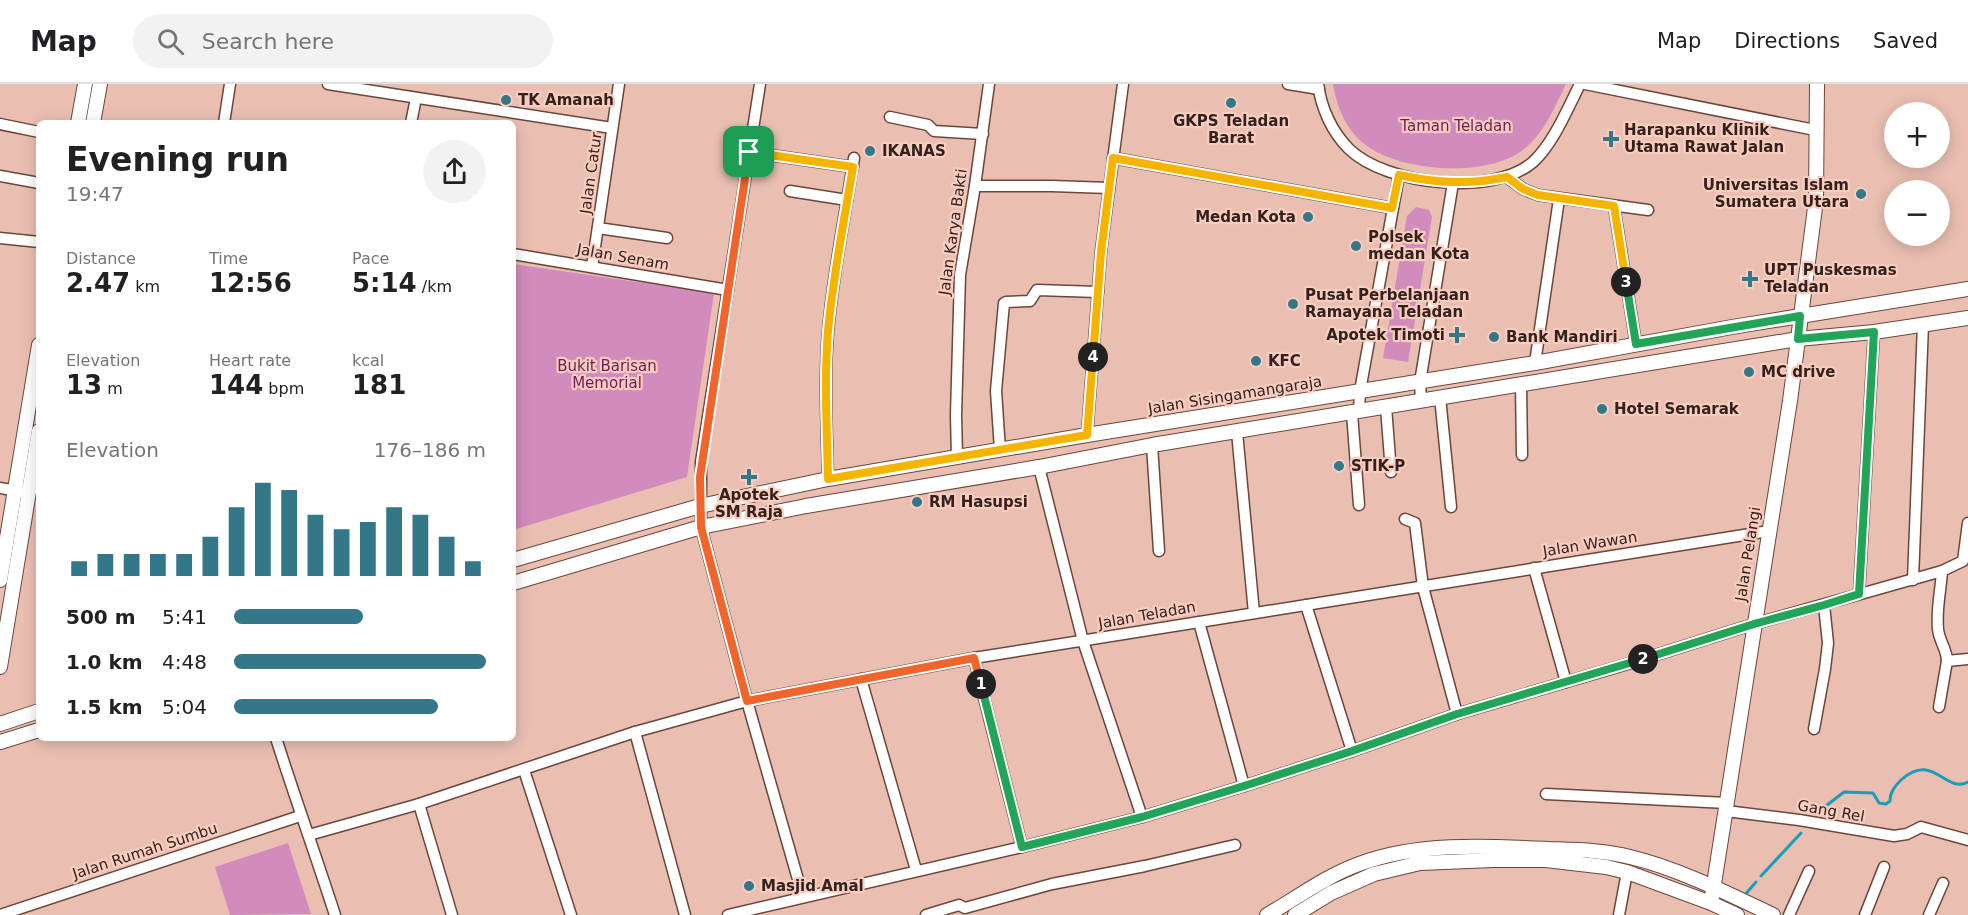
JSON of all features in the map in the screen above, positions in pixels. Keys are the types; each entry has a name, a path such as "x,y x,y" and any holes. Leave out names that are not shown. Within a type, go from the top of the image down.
{"main road":[{"path":"79,120 85,84"},
{"path":"94,120 100,84"},
{"name":"Jalan Pelangi","path":"1711,903 1790,400 1816,200 1817,84"},
{"name":"Jalan Sisingamangaraja","path":"516,559 700,506 828,479 1535,363 1968,289"},
{"path":"516,582 701,527 806,506 1040,467 1152,445 1798,339 1874,332 1968,318"},
{"path":"0,580 7,489 36,358"},
{"path":"0,667 36,448"},
{"path":"0,724 36,712"},
{"path":"0,742 36,731"},
{"path":"1267,915 1339,873 1359,864 1397,853 1420,849 1509,847 1629,856 1714,888 1773,915"},
{"path":"1296,915 1350,883 1374,874 1420,863 1493,860 1546,860 1586,864 1627,872 1731,912"}],"street":[{"path":"224,120 230,84"},
{"path":"328,84 612,128"},
{"name":"Jalan Catur","path":"592,267 619,84"},
{"path":"760,84 701,462 701,527 747,701 803,897"},
{"name":"Jalan Karya Bakti","path":"957,458 959,290 989,84"},
{"path":"1087,435 1098,291 1123,84"},
{"path":"1288,84 1318,86 1334,130 1349,150 1370,164 1399,175 1427,181 1453,183 1481,182 1507,177 1533,162 1553,136 1580,84"},
{"path":"1586,84 1815,130"},
{"path":"412,120 416,98"},
{"path":"890,117 926,125 934,131 982,134"},
{"path":"0,124 36,131"},
{"path":"749,152 854,162 835,268 828,332 826,394 828,479"},
{"path":"1113,158 1392,208"},
{"path":"1359,505 1355,412 1399,175"},
{"path":"0,176 36,182"},
{"path":"1507,177 1523,189 1538,195 1648,210"},
{"path":"1421,401 1420,382 1453,183"},
{"path":"975,186 1109,188"},
{"path":"790,191 847,200"},
{"path":"1535,363 1558,199"},
{"path":"1614,206 1636,344"},
{"path":"598,228 667,238"},
{"path":"0,238 36,242"},
{"name":"Jalan Senam","path":"516,254 728,290"},
{"path":"1000,450 996,391 1002,306 1006,302 1031,301 1037,290 1098,291"},
{"path":"1913,580 1923,324"},
{"path":"1859,594 1874,332"},
{"path":"1521,384 1522,455"},
{"path":"1440,397 1451,507"},
{"path":"1386,407 1391,472"},
{"path":"1237,432 1254,613"},
{"path":"1152,445 1160,550"},
{"path":"1040,467 1083,642 1142,817"},
{"path":"7,489 28,493"},
{"path":"1405,519 1415,523 1423,587 1457,714"},
{"path":"728,915 1142,817 1352,751 1457,714 1754,624 1942,571 1962,562 1965,555 1968,523"},
{"name":"Jalan Wawan","path":"1566,682 1534,568 1769,531"},
{"name":"Jalan Teladan","path":"309,836 419,804 635,732 747,701 974,658 1534,568"},
{"path":"1939,707 1947,661 1938,625 1942,571"},
{"path":"1306,604 1352,751"},
{"path":"1814,729 1828,643 1824,605"},
{"path":"1199,622 1244,786"},
{"path":"974,658 1022,847"},
{"path":"1947,661 1968,658"},
{"path":"861,679 916,870"},
{"path":"635,732 685,915"},
{"path":"277,741 300,816 309,836 335,915"},
{"path":"524,770 571,915"},
{"name":"Gang Rel","path":"1546,795 1727,807 1894,836 1907,834 1921,827 1968,840"},
{"path":"419,804 452,915"},
{"name":"Jalan Rumah Sumbu","path":"0,915 300,816"},
{"path":"926,915 959,905 966,912 1052,884 1145,866 1235,844"},
{"path":"1865,915 1884,867"},
{"path":"1619,915 1627,872"},
{"path":"1789,915 1809,872"},
{"path":"1929,915 1942,884"}],"green space":[{"name":"Taman Teladan","path":"1333,84 1566,84 1543,128 1524,149 1509,158 1490,164 1468,168 1446,168 1402,162 1367,146 1354,134 1344,119"},
{"path":"1416,207 1429,210 1432,217 1408,362 1383,358 1407,216"},
{"name":"Bukit Barisan Memorial","path":"516,264 714,293 687,477 516,529"},
{"path":"288,843 311,914 230,915 215,867"}],"waterway":[{"path":"1818,812 1844,792 1873,793 1879,803 1886,804 1890,801 1893,789 1912,772 1930,771 1952,783 1968,782"},
{"path":"1761,876 1801,833"},
{"path":"1743,897 1756,882"}],"place":[{"name":"TK Amanah","path":"506,100"},
{"name":"GKPS Teladan Barat","path":"1231,103"},
{"name":"Harapanku Klinik Utama Rawat Jalan","path":"1611,139"},
{"name":"IKANAS","path":"870,151"},
{"name":"Universitas Islam Sumatera Utara","path":"1861,194"},
{"name":"Medan Kota","path":"1308,217"},
{"name":"Polsek medan Kota","path":"1356,246"},
{"name":"UPT Puskesmas Teladan","path":"1750,279"},
{"name":"Pusat Perbelanjaan Ramayana Teladan","path":"1293,304"},
{"name":"Apotek Timoti","path":"1457,335"},
{"name":"Bank Mandiri","path":"1494,337"},
{"name":"KFC","path":"1256,361"},
{"name":"MC drive","path":"1749,372"},
{"name":"Hotel Semarak","path":"1602,409"},
{"name":"STIK-P","path":"1339,466"},
{"name":"Apotek SM Raja","path":"749,477"},
{"name":"RM Hasupsi","path":"917,502"},
{"name":"Masjid Amal","path":"749,886"}],"route":[{"path":"749,152 853,167 835,268 828,332 826,394 828,479 1087,435 1101,252 1113,158 1392,208 1399,175 1427,181 1453,183 1481,182 1507,177 1523,189 1538,195 1614,206 1636,344 1800,316 1798,339 1874,332 1859,594 1457,714 1352,751 1142,817 1022,847 974,658 747,701 701,527 700,477 749,152"}]}
